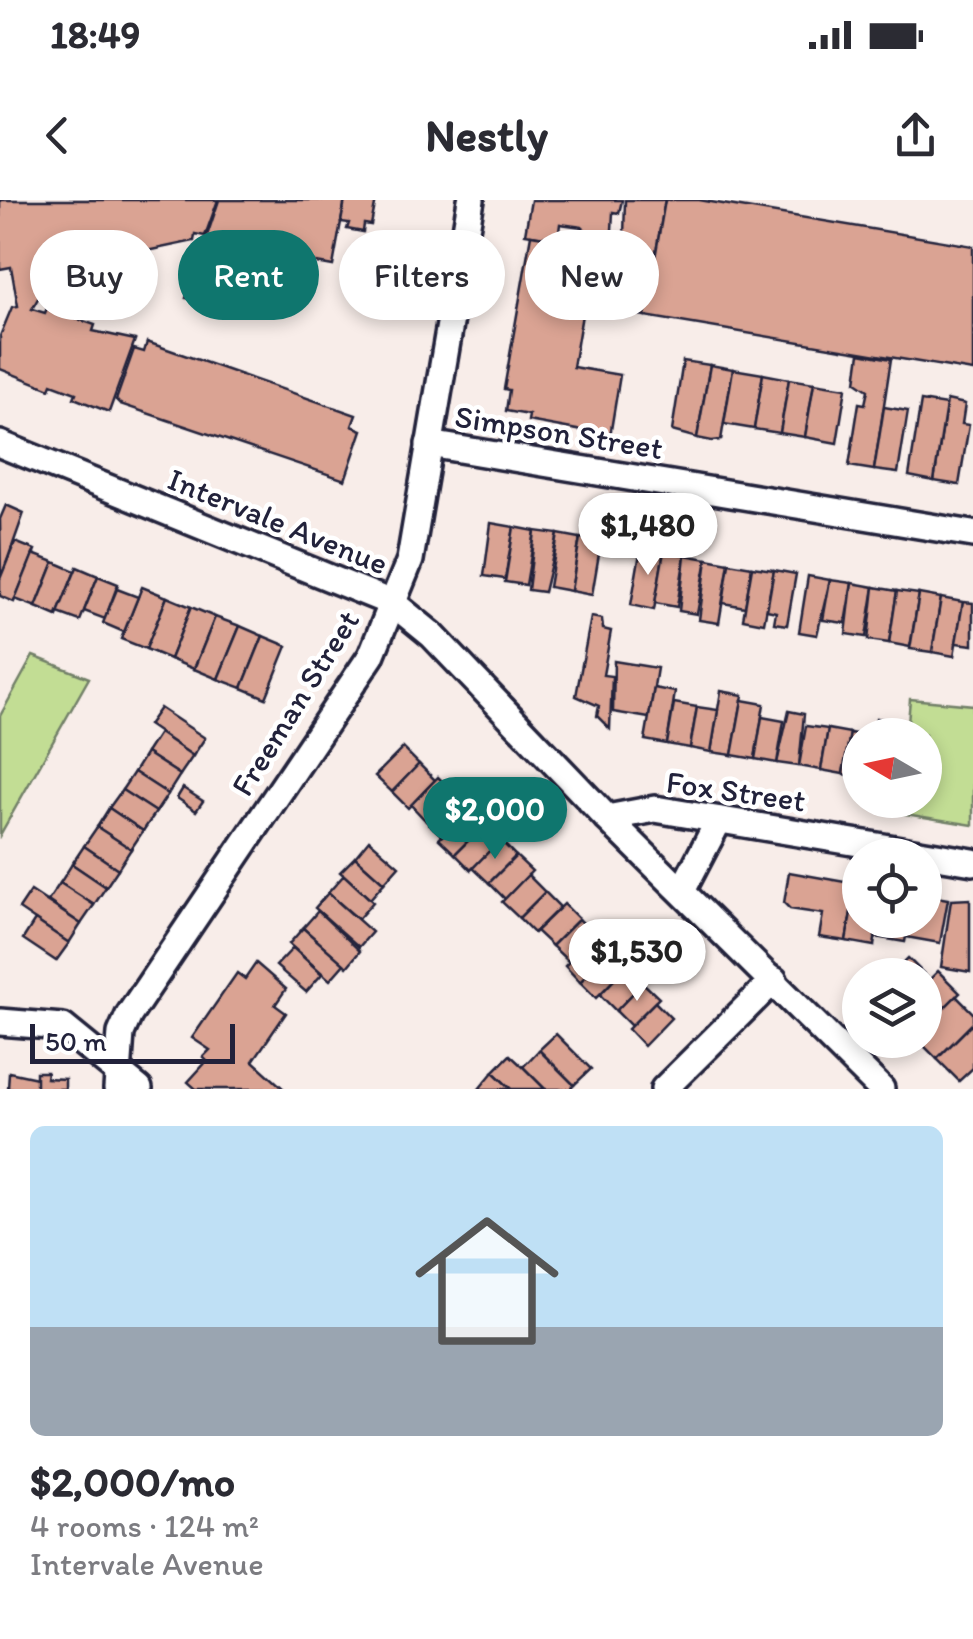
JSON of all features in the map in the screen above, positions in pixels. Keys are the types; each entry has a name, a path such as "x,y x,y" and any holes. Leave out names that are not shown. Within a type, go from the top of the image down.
{"street":[{"name":"Freeman Street","path":"118,1079 122,1034 129,1015 370,656 394,604 410,560 471,200"},
{"name":"Intervale Avenue","path":"0,444 394,604 432,635 608,818 881,1089"},
{"name":"Simpson Street","path":"429,444 973,534"},
{"name":"Fox Street","path":"608,818 654,810 973,862"},
{"path":"683,890 719,820"},
{"path":"664,1089 774,980"},
{"path":"0,1022 63,1027 118,1079 140,1089"}],"green space":[{"path":"33,656 89,678 0,835 0,716"},
{"path":"910,699 973,705 973,825 930,818 942,818 942,718 908,718"}],"building":[{"path":"0,200 218,200 207,230 178,230 178,244 158,249 158,230 30,230 30,320 81,320 95,325 93,331 135,340 109,412 74,398 76,393 52,384 50,389 0,369 0,336 12,307 18,306 11,267 0,269"},
{"path":"219,200 345,200 333,266 319,263 319,230 209,230"},
{"path":"345,200 376,200 371,225 364,224 363,230 347,229 349,223 341,222"},
{"path":"531,200 622,200 619,213 613,212 612,230 585,230 560,224 559,230 526,230"},
{"path":"625,200 665,200 659,235 659,230 624,230"},
{"path":"665,200 699,200 973,246 973,371 659,318 659,235"},
{"path":"525,269 525,320 581,320 573,367 620,375 610,436 528,421 529,415 506,411 509,390 504,389"},
{"path":"147,342 356,415 352,426 362,430 345,480 120,404 116,400 134,349 144,352"},
{"path":"860,353 891,359 874,470 849,466 859,403 865,404 868,390 856,382"},
{"path":"683,361 710,365 697,438 672,431"},
{"path":"710,365 733,369 721,440 712,441 697,438"},
{"path":"733,369 763,374 754,429 724,424"},
{"path":"763,374 789,379 780,433 754,429"},
{"path":"789,379 814,383 805,437 780,433"},
{"path":"814,383 846,388 837,443 805,437"},
{"path":"947,400 965,404 962,424 969,425 959,485 934,481"},
{"path":"921,401 946,405 934,481 909,476"},
{"path":"884,407 908,411 898,473 874,470"},
{"path":"6,505 24,513 1,578 0,519"},
{"path":"491,523 514,527 505,579 484,576"},
{"path":"514,527 535,531 526,585 505,582"},
{"path":"535,531 558,534 544,592 528,590"},
{"path":"558,534 580,538 571,591 549,587"},
{"path":"580,538 601,542 592,595 571,591"},
{"path":"15,542 35,550 14,602 0,596 0,579"},
{"path":"641,547 664,551 654,610 631,605"},
{"path":"664,551 685,555 677,607 655,603"},
{"path":"33,554 54,562 36,607 15,599"},
{"path":"685,555 707,559 697,614 679,611"},
{"path":"707,559 729,563 719,623 699,620"},
{"path":"54,562 75,571 57,616 36,607"},
{"path":"729,563 752,567 745,607 723,603"},
{"path":"77,567 98,576 80,621 58,613"},
{"path":"752,567 774,570 764,623 743,619"},
{"path":"774,570 796,574 787,625 774,623 776,612 767,610"},
{"path":"98,576 118,584 105,619 84,611"},
{"path":"808,576 830,580 817,635 799,632"},
{"path":"830,580 852,583 845,623 823,620"},
{"path":"852,583 874,587 866,637 846,634"},
{"path":"142,587 167,597 146,649 121,639"},
{"path":"874,587 897,591 889,643 868,640"},
{"path":"117,589 138,597 124,632 103,623"},
{"path":"897,591 919,594 910,647 889,643"},
{"path":"919,594 941,598 932,652 910,649"},
{"path":"167,597 191,607 170,659 146,649"},
{"path":"941,598 963,602 954,656 932,652"},
{"path":"963,602 973,603 973,645 956,643"},
{"path":"191,607 215,617 194,669 170,659"},
{"path":"215,617 240,626 218,679 194,669"},
{"path":"591,617 602,619 603,629 611,631 603,675 612,676 610,729 597,716 599,706 576,696"},
{"path":"240,626 263,636 242,688 218,679"},
{"path":"263,636 287,646 266,698 242,688"},
{"path":"614,661 657,668 649,718 613,712"},
{"path":"654,688 675,692 667,744 645,740"},
{"path":"721,691 743,695 732,755 711,752"},
{"path":"742,700 764,704 755,759 732,755"},
{"path":"674,703 697,707 690,748 667,744"},
{"path":"697,707 718,710 711,752 690,748"},
{"path":"160,708 205,738 193,756 148,725"},
{"path":"789,711 804,714 799,766 777,763"},
{"path":"762,717 784,721 777,763 755,759"},
{"path":"806,726 828,729 821,770 799,766"},
{"path":"828,729 842,732 842,774 821,770"},
{"path":"159,733 193,756 180,775 146,753"},
{"path":"403,748 419,764 392,792 375,776"},
{"path":"146,753 180,775 168,794 134,772"},
{"path":"419,764 435,780 408,808 392,792"},
{"path":"134,772 168,794 156,812 122,790"},
{"path":"438,777 454,793 426,821 411,805"},
{"path":"183,788 203,801 196,811 177,798"},
{"path":"122,790 156,812 143,831 109,808"},
{"path":"454,793 470,808 442,836 426,821"},
{"path":"109,808 143,831 131,849 97,827"},
{"path":"466,812 482,827 455,854 439,839"},
{"path":"97,827 131,849 118,869 84,846"},
{"path":"482,827 498,843 471,870 455,854"},
{"path":"369,840 399,866 384,883 355,857"},
{"path":"500,840 516,856 489,883 473,868"},
{"path":"84,846 118,869 106,887 72,864"},
{"path":"516,856 532,871 505,899 489,883"},
{"path":"355,857 384,883 370,899 340,872"},
{"path":"72,864 106,887 94,905 60,883"},
{"path":"789,872 842,881 842,938 846,941 819,937 823,914 790,909 784,903"},
{"path":"344,875 373,902 358,919 328,893"},
{"path":"528,875 545,892 519,918 502,902"},
{"path":"60,883 94,905 81,924 48,901"},
{"path":"31,891 81,924 69,943 19,909"},
{"path":"545,892 560,907 534,933 519,918"},
{"path":"328,893 372,932 359,947 315,908"},
{"path":"942,898 948,899 942,932"},
{"path":"970,899 970,972 942,967 951,900"},
{"path":"564,904 579,919 552,946 536,931"},
{"path":"318,911 360,951 347,967 303,928"},
{"path":"579,919 595,935 569,962 552,946"},
{"path":"35,920 69,943 56,961 23,939"},
{"path":"303,928 344,964 330,980 289,944"},
{"path":"592,938 608,954 580,982 565,966"},
{"path":"847,938 875,938 874,946 846,941"},
{"path":"912,938 941,938 940,943"},
{"path":"293,948 322,974 306,992 276,966"},
{"path":"608,954 624,970 596,998 580,982"},
{"path":"256,963 286,989 275,1005 286,1013 253,1061 284,1089 196,1089 188,1082 207,1061 203,1057 210,1050 192,1038 237,973 245,979"},
{"path":"626,967 643,983 616,1011 600,995"},
{"path":"942,975 960,993 942,1010"},
{"path":"643,983 659,998 631,1026 616,1011"},
{"path":"956,996 973,1013 973,1023 942,1054 942,1010"},
{"path":"655,1002 671,1018 644,1046 628,1029"},
{"path":"973,1023 973,1068 959,1081 937,1059"},
{"path":"556,1034 591,1069 574,1085 539,1050"},
{"path":"539,1050 574,1085 570,1089 545,1089 523,1067"},
{"path":"510,1055 545,1089 511,1089 493,1072"},
{"path":"9,1072 37,1078 36,1089 8,1089"},
{"path":"36,1072 47,1072 46,1078 65,1079 65,1089 36,1089"},
{"path":"493,1072 511,1089 479,1089"}]}
